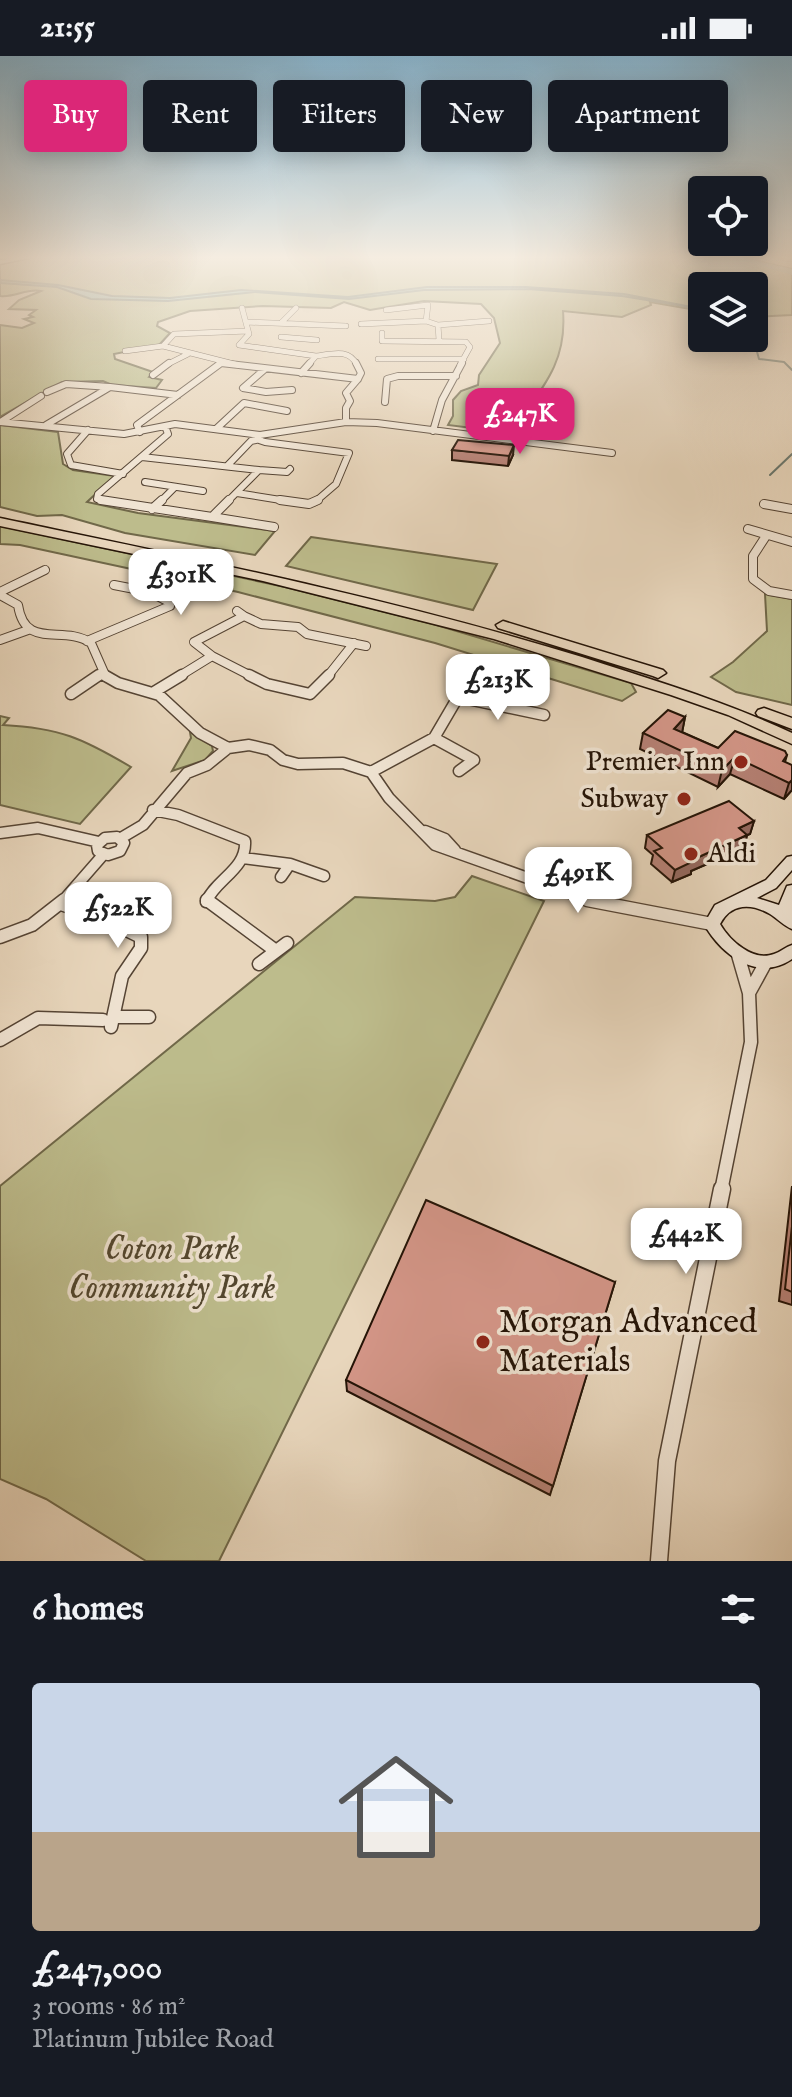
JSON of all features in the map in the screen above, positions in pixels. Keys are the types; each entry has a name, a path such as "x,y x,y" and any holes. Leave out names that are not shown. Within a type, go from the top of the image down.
{"highway":[{"path":"0,515 341,584 554,639 792,724"},
{"path":"0,522 263,577 499,636 679,686 792,739"}],"street":[{"path":"438,328 439,340"},
{"path":"163,346 174,334 248,331 248,337 239,345 316,356 346,353 357,362 361,373 346,393 350,401 346,408 346,422"},
{"path":"382,333 382,341 439,340 466,342 470,347 442,400 433,431"},
{"path":"281,337 317,340"},
{"path":"276,352 292,338"},
{"path":"125,351 163,346 221,363 358,379"},
{"path":"153,375 173,360 188,354"},
{"path":"301,373 316,356"},
{"path":"378,359 464,359"},
{"path":"140,432 137,425 221,363"},
{"path":"265,369 243,388 266,392 292,390"},
{"path":"385,402 387,379 398,376 456,376"},
{"path":"0,422 66,384 178,395"},
{"path":"46,425 110,387"},
{"path":"216,429 242,405 276,407 289,414 302,428"},
{"path":"0,422 140,432 165,426 216,429 260,437 278,444 349,453 346,471 317,501 309,504 237,493"},
{"path":"228,465 251,441 260,437 346,422 612,453"},
{"path":"165,426 168,434 97,499 274,527"},
{"path":"88,430 67,454 71,465 123,474"},
{"path":"142,457 259,470 287,472 290,469"},
{"path":"212,517 259,470"},
{"path":"145,482 203,491"},
{"path":"152,509 175,487"},
{"path":"764,504 792,509"},
{"path":"748,529 792,542"},
{"path":"766,536 755,548 750,562 753,579 769,591 792,595"},
{"path":"45,570 1,595 6,608 18,615 28,630 45,636 71,636 87,641 95,649 102,673 121,685 154,692 201,733 228,748"},
{"path":"87,641 170,606 169,602 150,592 114,585"},
{"path":"354,643 315,692 310,694 267,684 195,645 196,640 240,613 261,624 298,627 307,634 340,640 354,643 366,646"},
{"path":"0,640 28,630"},
{"path":"154,692 212,656"},
{"path":"71,694 102,673"},
{"path":"371,772 434,738 458,697 544,715"},
{"path":"434,738 474,760 459,771"},
{"path":"103,855 97,848 99,842 109,837 121,838 143,825 187,773 228,748 243,744 260,746 298,764 343,763 371,772 399,810 435,845 524,880 590,901 712,924 725,946 738,955 766,962 791,953"},
{"path":"153,810 242,839 246,844 243,858 208,894 206,902 239,922 276,951"},
{"path":"0,833 38,826 65,830 99,842"},
{"path":"0,937 20,933 38,924 61,904 103,855 116,854 122,849 124,843 121,838"},
{"path":"243,858 290,864 324,876"},
{"path":"712,924 720,909 771,884 792,861"},
{"path":"281,877 290,864"},
{"path":"738,902 753,901 788,918 792,890"},
{"path":"61,904 104,919 141,937 142,949 122,978 110,1021"},
{"path":"259,964 287,943"},
{"path":"659,1561 667,1461 751,1042 749,993 738,955"},
{"path":"749,993 766,962"},
{"path":"0,1040 38,1018 110,1021 149,1017"}],"green space":[{"path":"0,328 161,328 170,333 159,345 114,354 115,359 153,372 149,377 162,380 156,388 112,385 103,381 62,382 0,417"},
{"path":"496,328 563,328 552,372 516,425 520,434 448,425 453,416 453,400 461,391 478,385 479,375 500,343"},
{"path":"0,425 58,432 63,464 73,470 115,476 87,502 138,513 275,531 255,555 125,533 62,515 37,516 0,507"},
{"path":"0,526 285,587 433,624 631,683 636,692 622,701 435,643 238,592 20,545 0,544"},
{"path":"311,537 497,564 473,610 286,566"},
{"path":"765,594 792,599 792,705 736,692 711,677 767,631"},
{"path":"0,716 9,718 3,725 70,736 131,767 80,824 0,805"},
{"path":"190,732 212,746 213,751 205,760 172,771 191,738"},
{"name":"Coton Park Community Park","path":"472,876 544,901 219,1561 146,1561 46,1499 0,1479 0,1186 355,897 435,901 455,897"}],"building":[{"path":"458,440 514,445 509,456 452,450"},
{"path":"668,710 685,717 674,729 718,748 735,731 785,751 787,755 783,761 792,765 792,780 789,783 735,757 722,770 643,733"},
{"name":"Aldi","path":"729,801 754,821 739,828 747,835 675,870 654,851 662,848 647,835"},
{"name":"Morgan Advanced Materials","path":"426,1200 615,1282 553,1486 346,1380"},
{"path":"792,1226 792,1292 785,1289"}],"waterway":[{"path":"757,352 759,359 784,362 792,370"},
{"path":"770,475 792,454"}],"place":[{"name":"Premier Inn","path":"741,762"},
{"name":"Subway","path":"684,799"},
{"name":"Aldi","path":"691,854"},
{"name":"Morgan Advanced Materials","path":"483,1342"}]}
